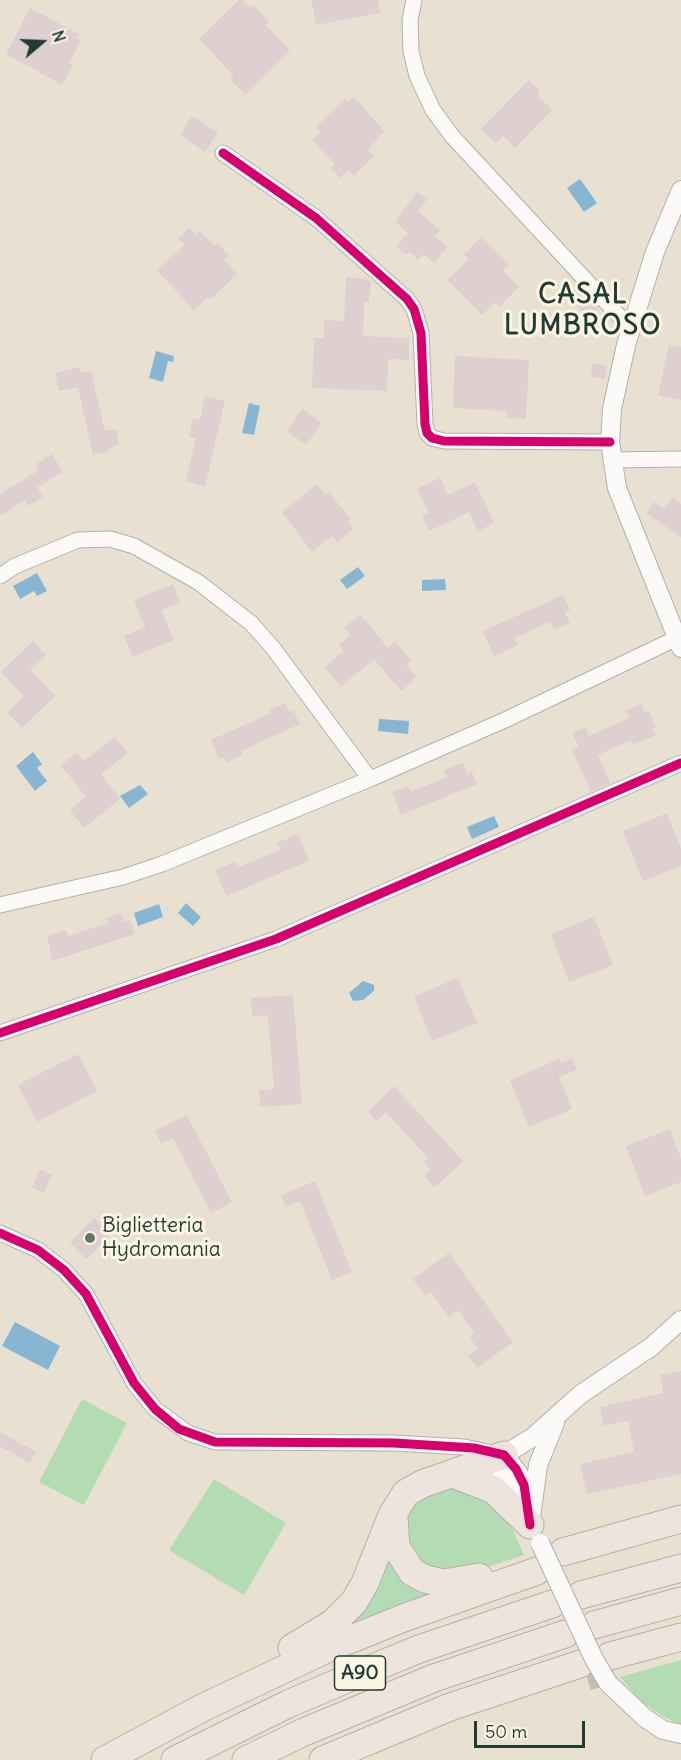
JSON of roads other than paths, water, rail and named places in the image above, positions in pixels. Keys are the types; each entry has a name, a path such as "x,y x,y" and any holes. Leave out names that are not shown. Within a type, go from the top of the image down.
{"highway":[{"path":"204,1707 255,1667 313,1638 348,1611 365,1583 398,1505 416,1486 504,1455"},
{"path":"453,1474 494,1490 545,1552"},
{"path":"398,1505 394,1525 396,1547 405,1564 421,1577 444,1583 468,1580 545,1552 681,1519"},
{"path":"105,1760 204,1707 345,1641 427,1609 545,1552 681,1531"},
{"path":"581,1595 681,1568"},
{"path":"594,1625 681,1601"},
{"name":"A90","path":"176,1760 288,1704 357,1674 419,1649 552,1604"},
{"name":"A90","path":"246,1760 304,1732 434,1678 565,1634"},
{"path":"600,1670 681,1637"},
{"path":"322,1760 450,1707 600,1670 681,1653"}],"street":[{"path":"414,0 410,20 411,51 417,76 434,110 453,136 631,329"},
{"path":"223,153 316,218 407,298 414,309 421,333 425,424 427,433 432,438 444,441 610,451 681,459"},
{"path":"0,904 148,869 370,779 679,643 617,488 610,451 613,400 631,329 655,252 681,190"},
{"path":"0,576 15,566 78,540 110,539 134,546 198,582 251,623 273,648 370,779"},
{"path":"0,1033 276,939 681,763"},
{"path":"0,1233 38,1250 64,1270 86,1294 134,1383 155,1409 179,1429 214,1442 394,1443 474,1448 504,1455 516,1468 524,1485 545,1552 600,1670 645,1718 663,1730 681,1734"},
{"path":"504,1455 533,1437 581,1394 651,1347 681,1320"},
{"path":"545,1552 538,1465 558,1416"}],"water":[{"path":"580,179 597,203 584,212 567,188"},
{"path":"156,351 174,356 173,362 168,361 163,382 149,378"},
{"path":"249,403 260,406 254,435 242,433"},
{"path":"358,567 365,576 347,589 340,580"},
{"path":"37,573 47,591 37,596 34,591 20,599 13,586"},
{"path":"445,579 446,590 422,591 422,580"},
{"path":"379,719 409,721 408,734 378,731"},
{"path":"33,752 42,764 37,768 47,781 35,791 16,766"},
{"path":"140,785 148,794 129,808 120,796"},
{"path":"494,816 499,827 472,839 467,827"},
{"path":"186,903 201,917 193,926 178,913"},
{"path":"159,904 163,917 138,926 134,913"},
{"path":"363,981 374,985 374,991 363,1000 353,1001 349,993"},
{"path":"15,1322 60,1346 48,1370 2,1346"}],"tunnel":[{"path":"587,1677 615,1669"}],"place":[{"name":"Biglietteria Hydromania","path":"90,1238"}],"district":[{"name":"CASAL LUMBROSO","path":"583,310"}]}
